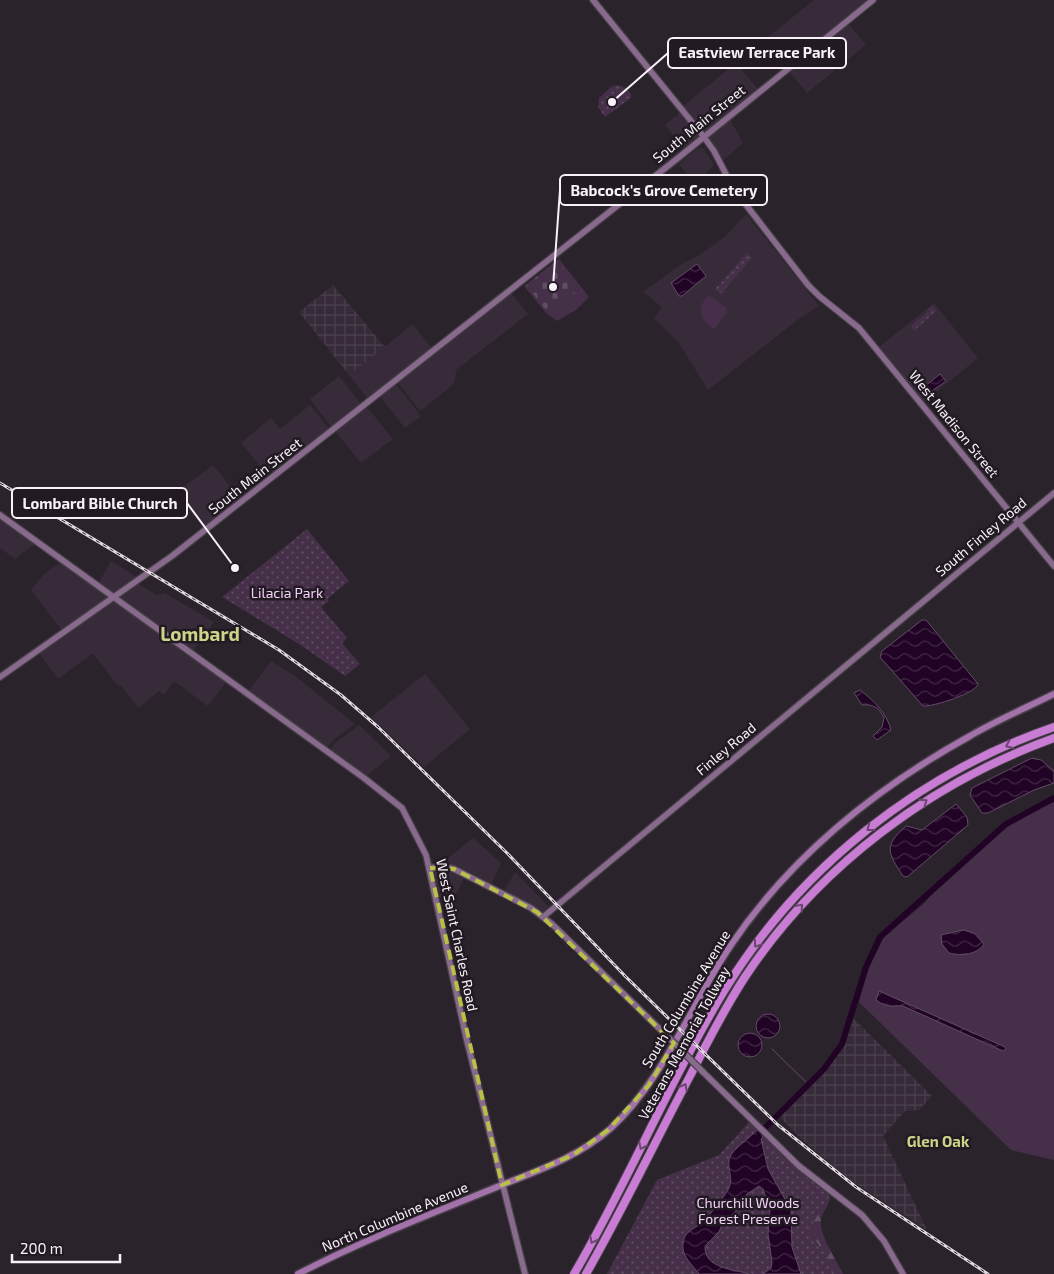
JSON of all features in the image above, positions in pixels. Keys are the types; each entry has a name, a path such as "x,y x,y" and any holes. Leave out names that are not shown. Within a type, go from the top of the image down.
{"highway":[{"name":"Veterans Memorial Tollway","path":"574,1274 725,990 764,933 798,894 854,841 924,789 982,757 1054,727"},
{"name":"Veterans Memorial Tollway","path":"586,1274 734,996 773,938 798,909 853,856 892,824 929,798 987,766 1054,738"}],"main road":[{"path":"593,0 704,137"},
{"name":"South Main Street","path":"0,677 167,560 704,137 873,0"},
{"name":"West Madison Street","path":"704,137 714,151 733,188 814,292 859,328 1054,566"},
{"name":"South Finley Road","path":"924,600 1054,493"},
{"name":"West Saint Charles Road","path":"0,515 399,805 410,820 425,851 430,868 444,941 524,1274"},
{"name":"Finley Road","path":"543,917 924,600"},
{"name":"South Columbine Avenue","path":"502,1185 573,1156 598,1139 621,1118 659,1069 702,991 742,929 776,888 836,826 886,787 918,766 972,734 1054,694"},
{"path":"430,868 442,866 454,869 521,903 543,917 766,1134 808,1173 862,1215 884,1242 903,1274"},
{"name":"North Columbine Avenue","path":"298,1274 352,1246 502,1185"}],"highlighted area":[{"path":"430,868 454,869 537,912 674,1043 649,1085 608,1130 573,1155 502,1185"}],"shaded area":[{"path":"814,0 870,0 789,66 767,38"},
{"path":"848,23 866,45 807,93 788,70"},
{"path":"736,63 759,90 705,134 682,107"},
{"path":"682,111 702,136 685,149 665,125"},
{"path":"730,119 743,143 721,162 707,138"},
{"path":"703,148 714,165 695,184 679,164 697,149"},
{"path":"746,214 819,306 800,318 708,390 679,343 654,318 662,307 643,292 686,261 701,254 726,236"},
{"path":"333,285 385,347 349,375 299,312"},
{"path":"511,293 528,314 456,370 455,381 447,390 420,411 397,382"},
{"path":"934,303 978,358 924,402 879,347"},
{"path":"413,324 432,349 368,399 349,375"},
{"path":"339,376 361,404 332,428 310,399"},
{"path":"395,383 421,416 405,428 379,395"},
{"path":"310,405 330,430 270,478 241,443 271,418 280,429"},
{"path":"366,406 393,439 361,463 335,431"},
{"path":"213,465 241,500 204,528 186,506 180,509 170,497"},
{"path":"0,517 36,543 15,559 0,548"},
{"path":"111,561 138,578 113,594 98,584"},
{"path":"61,562 226,682 208,706 174,681 164,695 159,691 139,708 121,686 117,685 93,653 58,679 36,649 62,631 31,590 44,574"},
{"path":"136,582 156,595 165,593 214,622 192,653 115,597"},
{"path":"271,661 295,676 355,724 333,740 326,749 247,693"},
{"path":"425,674 470,729 424,767 371,717"},
{"path":"359,725 391,756 365,777 329,751 336,742"},
{"path":"473,838 501,863 490,886 440,865"},
{"path":"431,868 446,868 465,876 452,903 436,895"},
{"path":"515,872 551,909 543,915 503,893"},
{"path":"851,1016 932,1096 919,1110 905,1111 883,1136 927,1230 849,1179 801,1139 777,1114 824,1069 842,1044"}],"green space":[{"path":"618,85 626,88 631,94 631,98 605,117 598,107 599,98 611,87"},
{"path":"747,253 752,258 721,294 715,289"},
{"path":"559,259 589,297 576,310 557,321 546,313 524,286 526,285 549,314 580,289 557,260"},
{"path":"557,260 580,289 549,314 526,285"},
{"path":"709,295 726,308 727,313 714,329 705,322 701,314 702,304"},
{"path":"933,306 936,311 914,331 911,326"},
{"name":"Lilacia Park","path":"307,529 349,581 327,599 329,601 321,607 347,638 342,643 360,664 345,676 299,644 222,597"},
{"path":"1054,802 1054,1160 1011,1150 859,1002 868,969 884,937 926,902 933,891 1004,829 1037,809"},
{"name":"Churchill Woods Forest Preserve","path":"749,1122 791,1162 830,1194 809,1230 838,1274 607,1274 657,1180 719,1155"},
{"path":"827,1193 830,1197 821,1219 822,1232 843,1274 829,1274 808,1228"}],"water":[{"path":"697,264 706,276 682,296 679,296 671,283"},
{"path":"940,374 946,381 929,393 924,387"},
{"path":"922,620 926,620 978,684 975,688 954,699 923,706 880,657 882,651"},
{"path":"860,690 879,707 889,724 891,730 877,740 873,736 882,727 884,718 875,707 862,705 854,693"},
{"path":"1032,758 1041,760 1054,771 1054,783 1034,790 988,813 982,813 970,795 972,788"},
{"path":"956,804 967,817 968,825 907,877 903,876 891,855 890,850 894,839 906,826 922,830"},
{"path":"963,930 974,933 984,944 981,948 968,954 949,953 942,944 941,935"},
{"path":"879,991 1006,1049 1003,1051 903,1006 884,1005 876,1000"},
{"path":"768,1014 776,1018 780,1026 776,1034 768,1038 760,1034 756,1026 760,1018"},
{"path":"750,1033 758,1037 762,1045 758,1053 750,1057 742,1053 738,1045 742,1037"},
{"path":"757,1130 763,1137 761,1139 768,1169 791,1210 792,1247 801,1274 763,1274 771,1268 772,1262 768,1234 770,1210 763,1189 759,1186 747,1194 735,1212 723,1222 719,1232 705,1246 706,1254 715,1264 749,1274 699,1274 683,1251 685,1237 705,1220 724,1196 731,1180 730,1157"}],"waterway":[{"path":"760,1133 824,1069 842,1044 866,967 880,937 1006,824 1054,798"},
{"path":"772,1049 809,1085"}],"railway":[{"path":"0,483 279,650 341,695 378,727 508,854 625,976 778,1125 856,1187 988,1274"}],"place":[{"name":"Eastview Terrace Park","path":"612,102"},
{"name":"Babcock's Grove Cemetery","path":"553,287"},
{"name":"Lombard Bible Church","path":"235,568"}],"district":[{"name":"Lombard","path":"200,634"},
{"name":"Glen Oak","path":"938,1142"}]}
